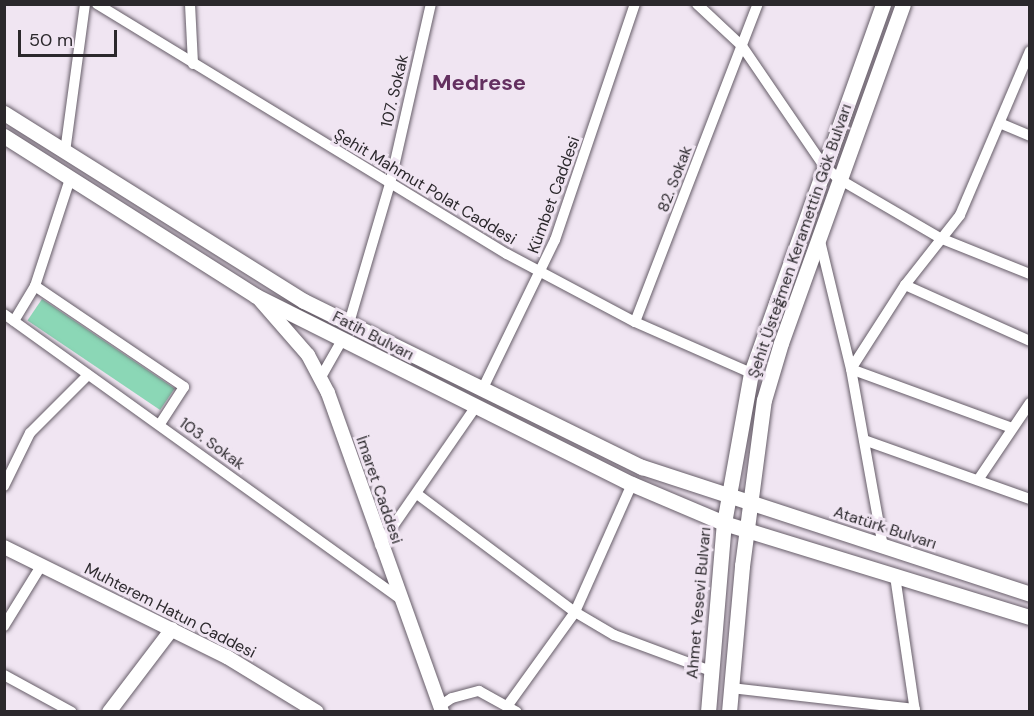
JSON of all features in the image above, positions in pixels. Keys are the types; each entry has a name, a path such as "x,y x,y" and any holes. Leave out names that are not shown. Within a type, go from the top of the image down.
{"main road":[{"name":"Şehit Üsteğmen Keramettin Gök Bulvarı","path":"729,498 751,373 884,4"},
{"name":"Şehit Üsteğmen Keramettin Gök Bulvarı","path":"746,530 764,400 839,179 903,4"},
{"name":"Fatih Bulvarı","path":"4,113 264,279 642,467 729,498"},
{"name":"Fatih Bulvarı","path":"4,136 256,296 475,408 632,484 746,530"},
{"name":"Atatürk Bulvarı","path":"729,498 1029,594"},
{"name":"Ahmet Yesevi Bulvarı","path":"708,711 724,523 729,498"},
{"path":"729,711 746,530 1029,618"}],"street":[{"path":"65,152 85,4"},
{"name":"Şehit Mahmut Polat Caddesi","path":"97,4 390,184 541,272 635,322 751,373"},
{"path":"190,4 193,64"},
{"name":"107. Sokak","path":"349,323 390,184 431,4"},
{"name":"Kümbet Caddesi","path":"483,388 541,272 635,4"},
{"path":"697,4 742,46 824,166 839,179 940,238 1029,274"},
{"name":"82. Sokak","path":"635,322 758,4"},
{"path":"850,369 905,285 960,214 1002,124 1029,51"},
{"path":"1002,124 1029,136"},
{"path":"9,317 35,286 70,179"},
{"path":"819,237 850,369 883,546"},
{"path":"905,285 1029,341"},
{"path":"35,286 184,387 160,424"},
{"name":"İmaret Caddesi","path":"256,296 294,337 321,377 441,709"},
{"name":"103. Sokak","path":"9,317 401,599"},
{"path":"321,377 342,340"},
{"path":"850,369 1012,428"},
{"path":"4,486 30,433 88,375"},
{"path":"978,480 1029,402"},
{"path":"380,545 475,408"},
{"path":"864,440 1029,499"},
{"path":"441,709 452,698 479,691 512,708 574,612 632,484"},
{"path":"417,494 574,612 614,634 711,671"},
{"name":"Muhterem Hatun Caddesi","path":"4,547 227,657 316,711"},
{"path":"4,626 41,566"},
{"path":"731,688 915,710 895,576"},
{"path":"109,711 172,629"},
{"path":"4,675 72,711"}],"green space":[{"path":"42,299 175,388 160,410 27,321"}],"district":[{"name":"Medrese","path":"479,83"}]}
